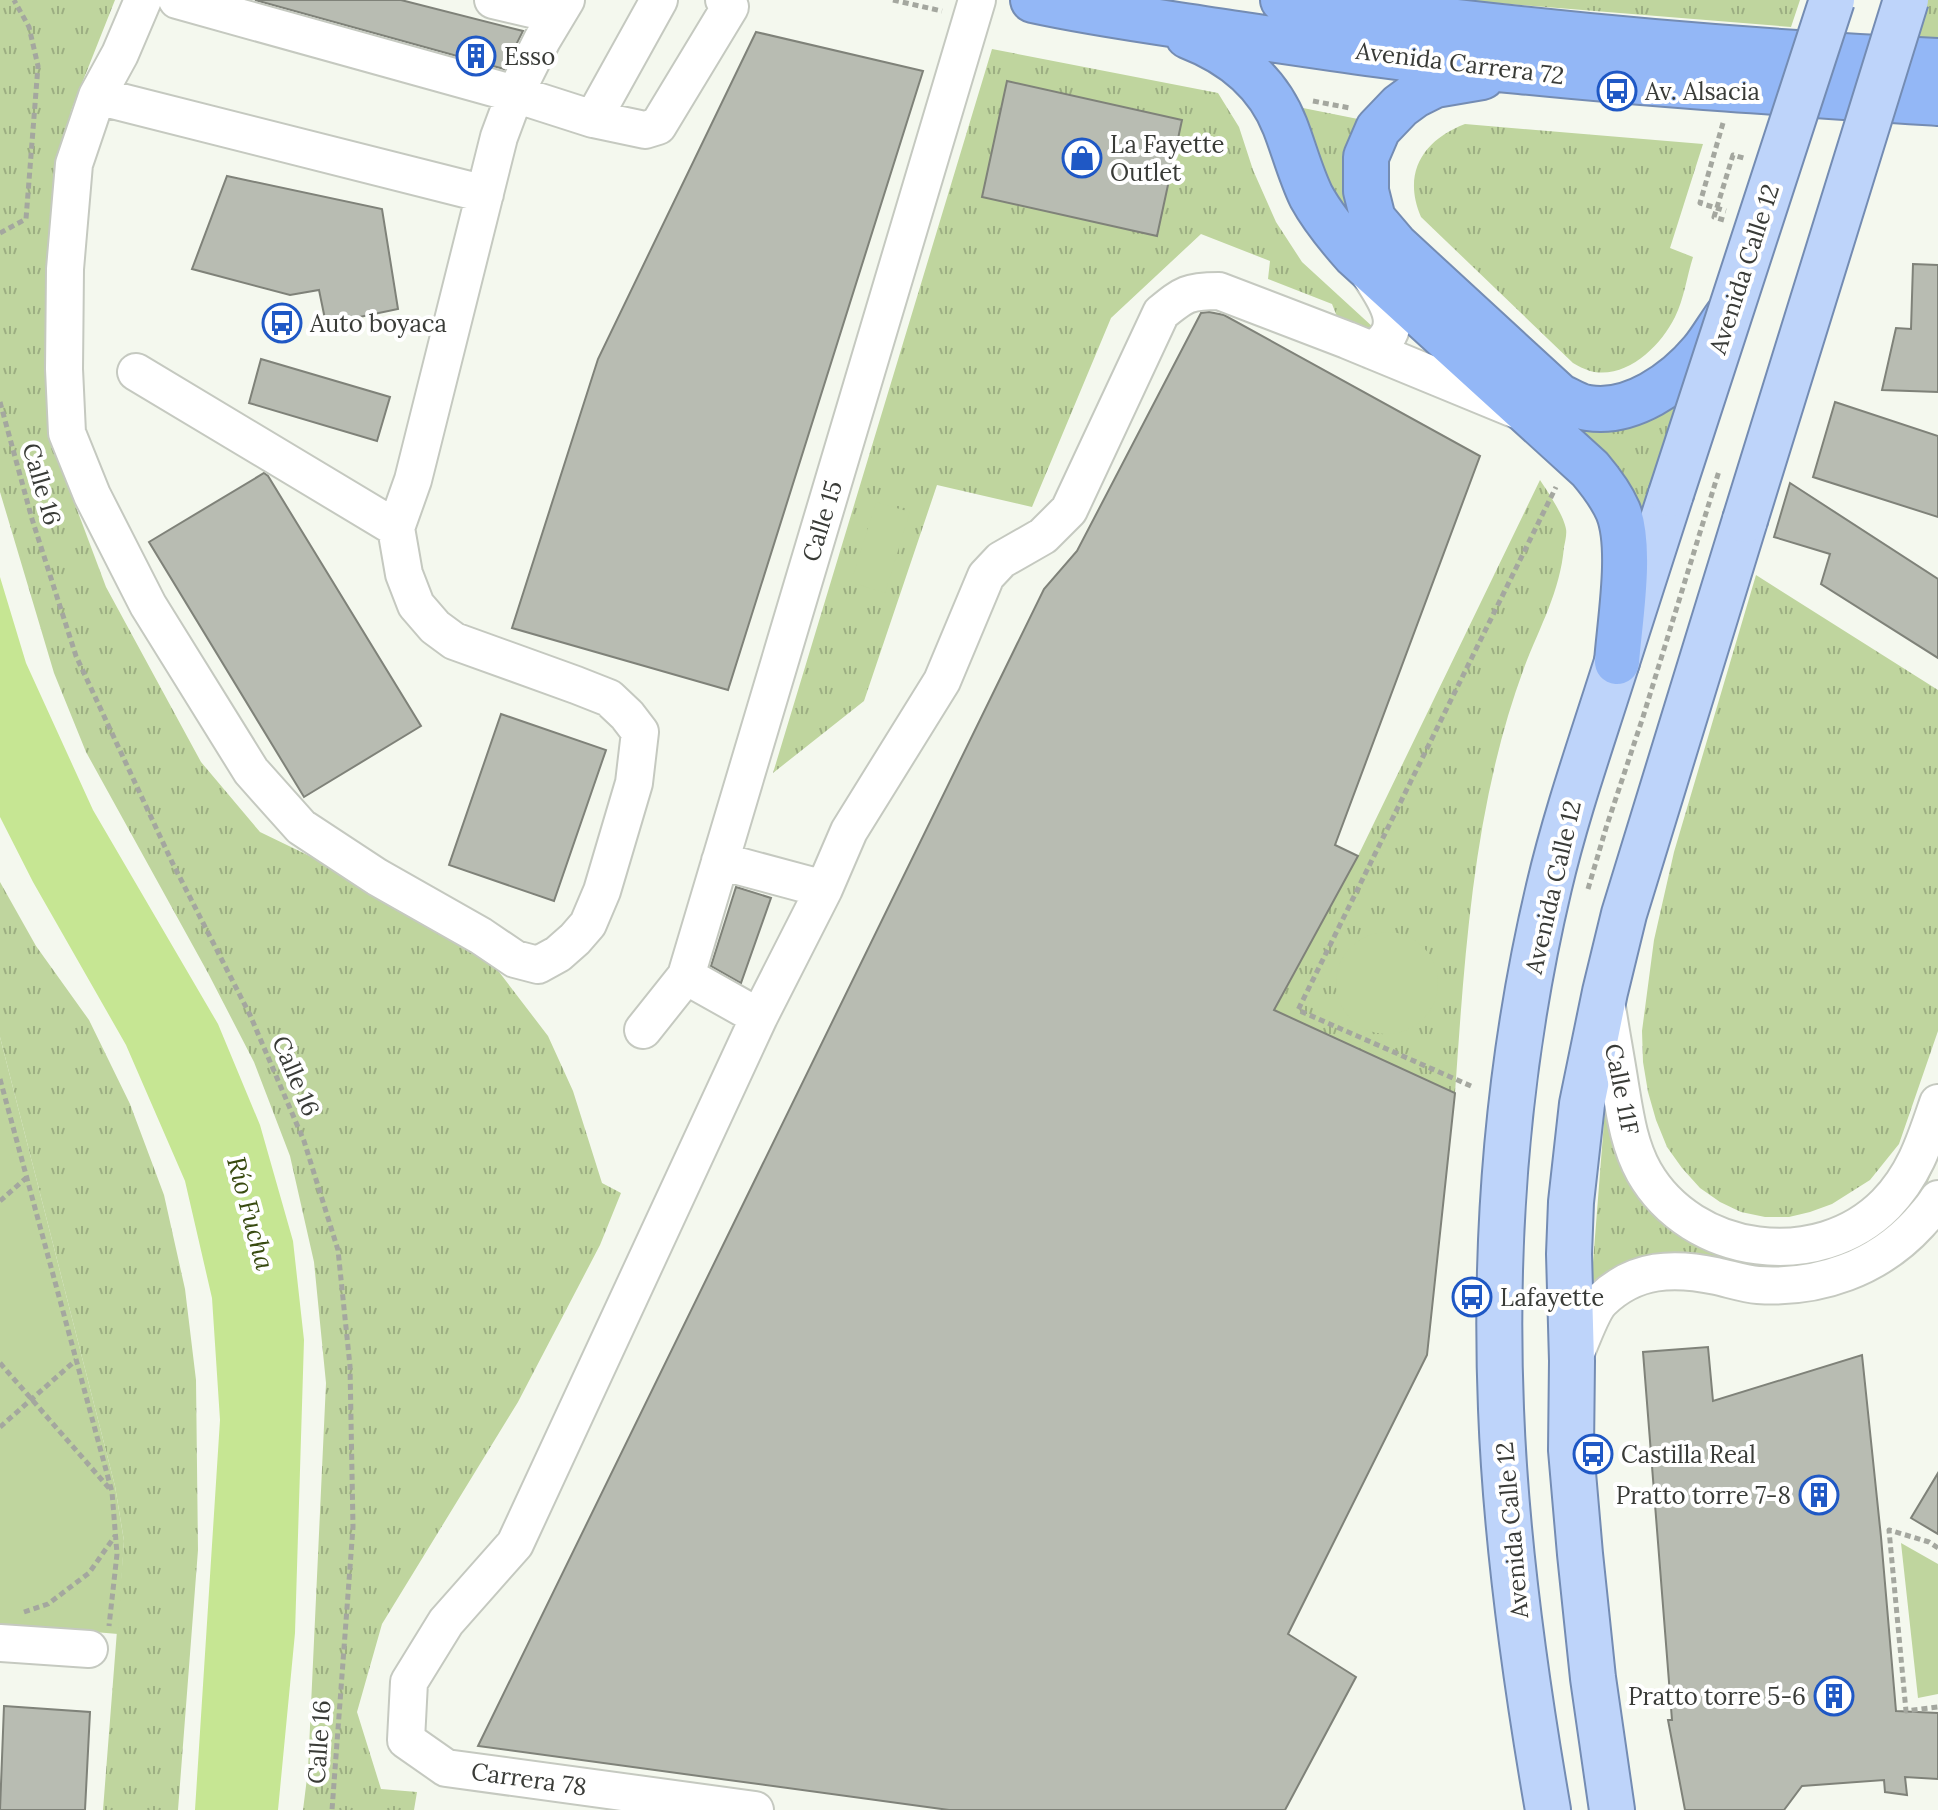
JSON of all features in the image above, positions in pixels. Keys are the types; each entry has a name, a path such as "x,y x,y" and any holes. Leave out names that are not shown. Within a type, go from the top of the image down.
{"highway":[{"name":"Avenida Carrera 72","path":"1033,0 1105,14 1409,59 1633,81 1938,103"},
{"path":"1163,0 1228,32"},
{"name":"Avenida Carrera 72","path":"1283,0 1638,42 1938,61"},
{"path":"1105,14 1174,31 1207,43 1254,75 1277,107 1301,175 1326,222 1355,255 1590,469 1607,490 1619,514 1626,552 1617,662"},
{"path":"1633,81 1758,50"},
{"path":"1519,71 1435,85 1400,106 1378,129 1366,157 1366,191 1373,219 1396,246 1559,396 1587,408 1618,408 1647,397 1676,378 1702,352 1731,310"}],"main road":[{"name":"Avenida Calle 12","path":"1548,1810 1517,1601 1502,1425 1500,1321 1503,1199 1514,1080 1549,888 1574,793 1832,0"},
{"path":"1612,1810 1593,1678 1571,1450 1569,1254 1571,1202 1582,1104 1624,914 1906,0"}],"street":[{"path":"143,0 120,54 97,96 74,164 65,269 67,433 92,495 148,605 251,771 301,827 377,877 481,936 515,959 538,965 558,954 588,924 602,891 634,783 640,732 609,698 454,641 435,627 416,605 404,574 396,528 413,480 499,137 515,94 561,8 493,0"},
{"path":"177,0 515,94 593,119 645,130 658,126 730,7 724,0"},
{"path":"593,119 659,0"},
{"name":"Calle 15","path":"643,1030 686,976 977,0"},
{"path":"97,96 485,194"},
{"path":"1355,255 1392,314 1388,339 1371,350"},
{"path":"686,976 759,1017 824,889 849,831 942,681 986,576 1001,560 1043,536 1069,510 1161,313 1182,295 1219,291 1530,415"},
{"path":"136,372 396,528"},
{"path":"720,861 824,889"},
{"name":"Calle 11F","path":"1605,992 1629,1139 1645,1174 1668,1203 1698,1227 1730,1241 1762,1248 1795,1248 1831,1239 1857,1227 1884,1206 1904,1183 1920,1156 1938,1103"},
{"name":"Carrera 78","path":"755,1810 446,1768 406,1740 409,1682 446,1622 515,1544 759,1017"},
{"path":"1572,1361 1599,1302 1623,1283 1645,1274 1675,1270 1757,1285 1806,1284 1844,1274 1879,1257 1908,1234 1938,1199"},
{"path":"6,1630 98,1644"}],"path":[{"path":"0,233 26,219 38,66 29,27 14,0"},
{"path":"1303,99 1360,110"},
{"path":"1724,121 1700,203 1731,212"},
{"name":"Calle 16","path":"0,402 32,519 76,656 172,862 250,1015 304,1141 338,1250 350,1366 353,1527 332,1810"},
{"path":"1471,1086 1298,1010 1556,487"},
{"path":"0,1079 112,1492 117,1554 98,1644"},
{"path":"0,1201 27,1178"},
{"path":"0,1427 76,1360"},
{"path":"0,1363 112,1492"},
{"path":"1938,1548 1929,1542 1889,1530 1906,1711 1938,1707"},
{"path":"6,1630 89,1573 115,1536"}],"green space":[{"path":"0,0 115,0 71,111 55,217 52,443 106,587 201,762 260,832 382,891 493,964 548,1036 573,1091 602,1183 621,1193 600,1245 518,1402 382,1624 357,1712 381,1789 417,1792 414,1810 303,1810 308,1770 326,1383 314,1262 290,1156 254,1062 86,752 54,673 0,492"},
{"path":"1459,0 1800,0 1791,27"},
{"path":"1926,0 1938,0 1938,41 1914,40"},
{"path":"992,49 1218,93 1239,127 1253,170 1276,222 1302,262 1374,328 1367,336 1340,324 1332,304 1268,279 1270,261 1201,234 1111,318 1032,507 937,485 864,701 773,773"},
{"path":"1293,106 1368,121 1355,168 1553,405 1678,395 1640,526 1338,212"},
{"path":"1465,124 1703,144 1670,248 1693,257 1683,295 1669,328 1640,359 1616,371 1603,372 1590,371 1573,363 1421,217 1414,186 1420,160 1438,139"},
{"path":"1540,480 1562,518 1566,538 1554,594 1507,719 1483,824 1468,931 1455,1093 1274,1010 1358,856"},
{"path":"876,502 910,512 885,593 851,582"},
{"path":"1756,575 1938,690 1938,1031 1899,1144 1870,1180 1832,1204 1789,1217 1765,1217 1741,1212 1700,1188 1667,1147 1648,1092 1643,1062 1642,1031 1654,940 1674,852"},
{"path":"0,882 36,946 89,1020 130,1104 164,1195 185,1289 196,1380 198,1550 178,1810 103,1810 124,1541 115,1486 0,1037"},
{"path":"1387,932 1406,936 1423,947 1434,964 1438,983 1434,1002 1423,1019 1406,1030 1387,1034 1368,1030 1351,1019 1340,1002 1336,983 1340,964 1351,947 1368,936"},
{"path":"0,1037 115,1486 124,1541 118,1634 0,1624"},
{"path":"1606,1096 1643,1184 1795,1261 1938,1136 1938,1158 1923,1193 1886,1238 1826,1266 1591,1288"},
{"path":"1901,1543 1938,1564 1938,1694 1918,1698"}],"water":[{"name":"Río Fucha","path":"0,577 26,663 93,810 218,1024 260,1125 293,1241 304,1340 295,1633 278,1810 195,1810 220,1420 212,1298 185,1181 126,1045 33,882 0,817"}],"building":[{"name":"Esso","path":"255,0 401,0 523,31 504,69"},
{"path":"756,32 923,71 728,690 512,628 598,359"},
{"name":"La Fayette Outlet","path":"1007,81 1182,120 1157,236 982,197"},
{"path":"227,176 382,209 398,309 326,324 319,290 290,295 192,269"},
{"path":"1913,264 1938,265 1938,392 1882,390 1896,328 1911,329"},
{"path":"1201,313 1224,315 1480,456 1335,845 1358,856 1274,1010 1455,1093 1427,1355 1288,1634 1356,1677 1285,1810 949,1810 478,1746 1044,589 1077,551"},
{"path":"261,359 390,397 377,441 249,403"},
{"path":"1835,402 1938,436 1938,517 1813,477"},
{"path":"264,473 421,726 304,797 149,542"},
{"path":"1790,483 1938,579 1938,658 1821,584 1830,554 1774,537"},
{"path":"501,714 606,750 554,901 449,865"},
{"path":"736,887 771,898 741,983 711,966"},
{"path":"1708,1347 1713,1401 1862,1355 1896,1711 1938,1713 1938,1779 1905,1777 1907,1795 1885,1792 1884,1780 1802,1786 1784,1810 1685,1810 1668,1720 1672,1720 1643,1352"},
{"path":"1938,1473 1938,1534 1911,1518"},
{"path":"4,1706 90,1712 85,1810 0,1810"}],"place":[{"name":"Esso","path":"476,56"},
{"name":"Av. Alsacia","path":"1617,91"},
{"name":"La Fayette Outlet","path":"1082,158"},
{"name":"Auto boyaca","path":"282,323"},
{"name":"Lafayette","path":"1472,1297"},
{"name":"Castilla Real","path":"1593,1454"},
{"name":"Pratto torre 7-8","path":"1819,1495"},
{"name":"Pratto torre 5-6","path":"1834,1696"}]}
